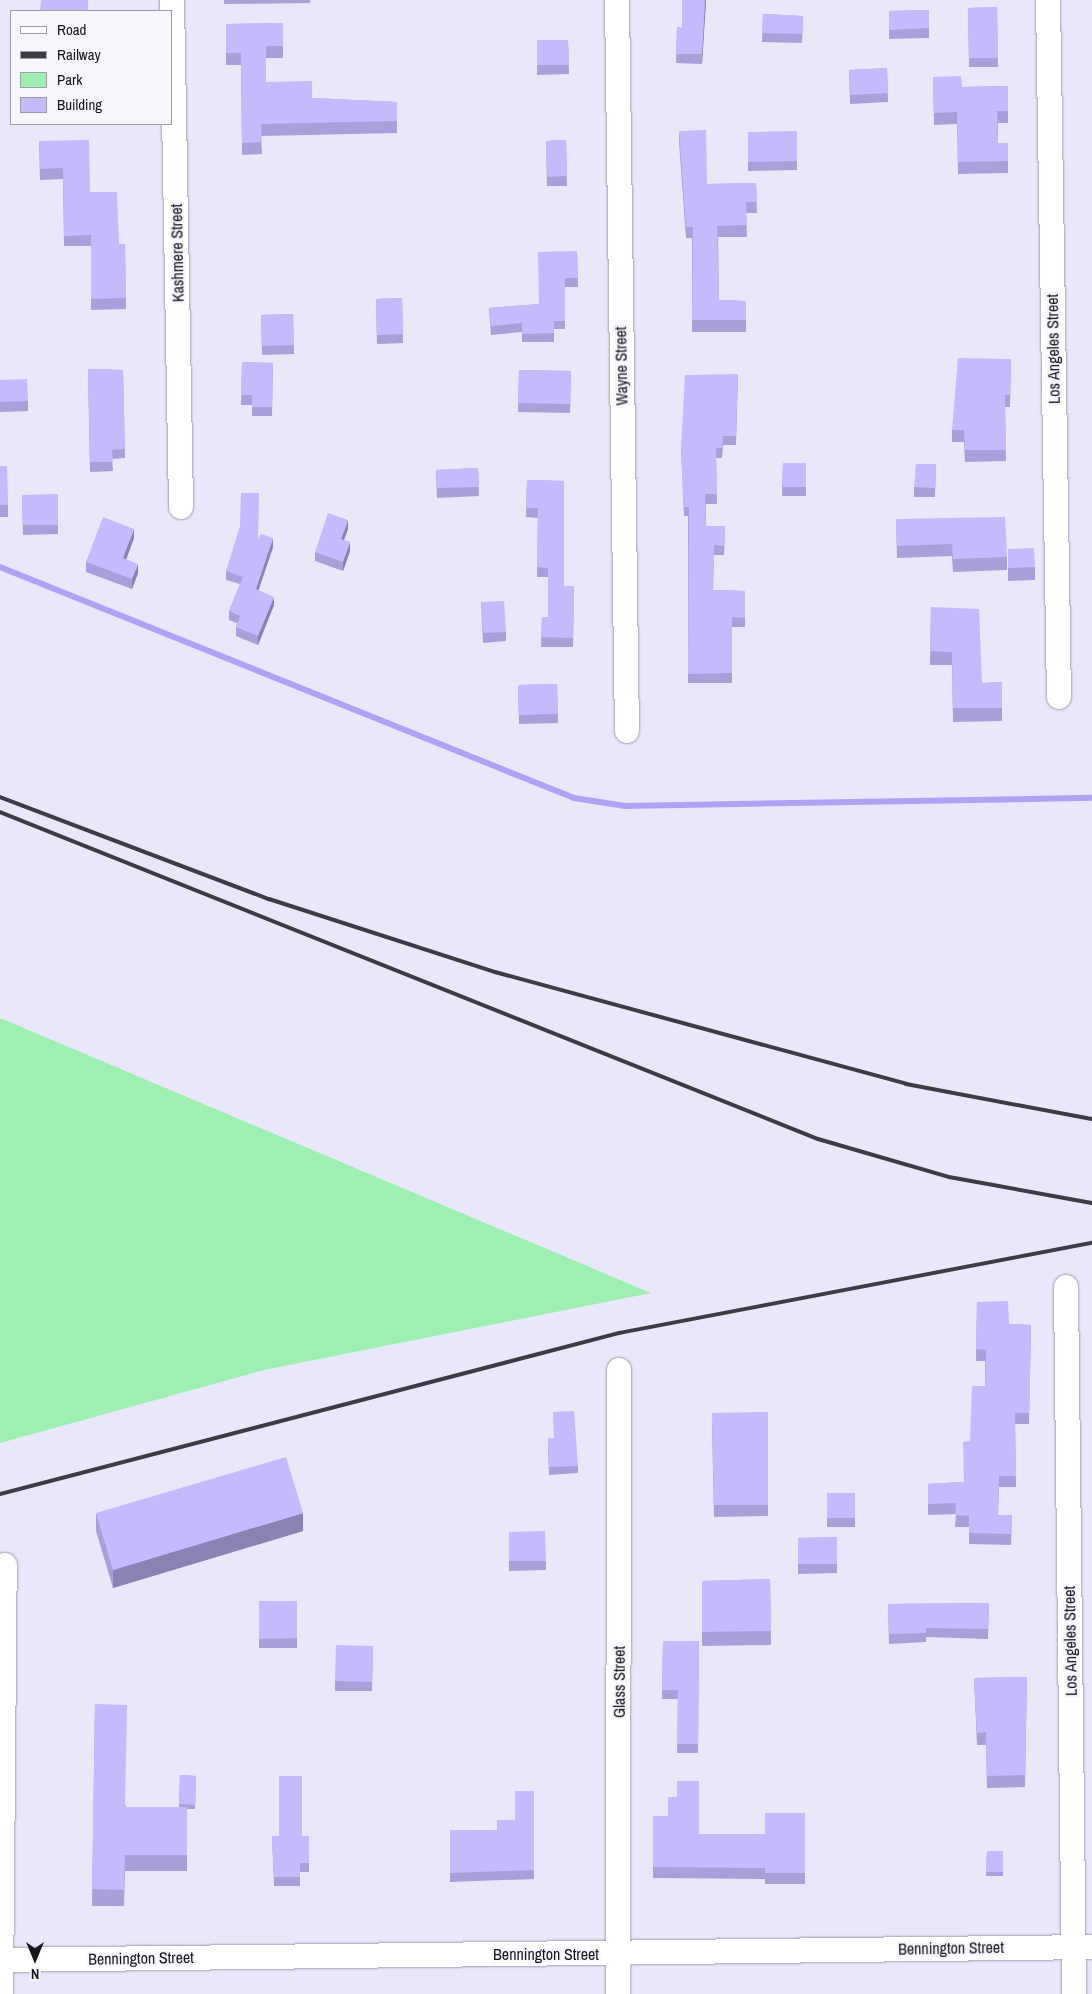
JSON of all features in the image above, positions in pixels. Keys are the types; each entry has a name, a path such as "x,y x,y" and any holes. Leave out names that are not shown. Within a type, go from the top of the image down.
{"street":[{"name":"Kashmere Street","path":"172,0 181,507"},
{"name":"Wayne Street","path":"617,0 627,731"},
{"name":"Los Angeles Street","path":"1048,0 1059,697"},
{"name":"Los Angeles Street","path":"1066,1287 1083,1946 1074,1994"},
{"name":"Glass Street","path":"618,1994 619,1370"},
{"path":"0,1994 6,1565"},
{"name":"Bennington Street","path":"0,1960 619,1954 1083,1946"}],"green space":[{"path":"0,1018 651,1293 264,1370 0,1443"}],"building":[{"path":"41,0 88,0 88,10 40,10"},
{"path":"682,0 705,0 702,54 676,54 677,27 682,28"},
{"path":"997,7 998,58 969,58 968,8"},
{"path":"929,10 929,28 889,30 889,11"},
{"path":"763,14 803,16 802,34 762,33"},
{"path":"283,23 283,46 266,46 266,82 312,81 312,98 397,102 397,121 261,124 262,142 242,143 241,53 226,53 226,24"},
{"path":"537,40 568,40 569,65 537,65"},
{"path":"887,68 888,93 850,95 849,70"},
{"path":"961,76 962,87 1008,86 1008,111 997,111 998,143 1008,143 1008,161 958,162 957,112 934,113 933,77"},
{"path":"706,130 707,184 756,183 757,202 746,202 747,225 717,226 719,300 746,301 746,320 692,320 693,227 686,227 679,131"},
{"path":"797,131 797,161 748,162 748,132"},
{"path":"89,140 90,192 117,192 119,244 125,244 126,298 91,299 91,235 64,236 63,168 40,169 39,141"},
{"path":"566,140 567,176 547,177 546,141"},
{"path":"577,251 578,278 565,278 565,321 554,321 554,333 522,334 522,323 491,326 489,308 539,304 538,252"},
{"path":"402,298 403,334 377,335 376,299"},
{"path":"293,314 294,345 262,346 261,315"},
{"path":"958,358 1011,359 1010,395 1005,395 1006,450 965,450 964,430 952,430"},
{"path":"242,362 273,363 272,407 252,407 252,395 241,395"},
{"path":"88,369 123,370 125,449 112,450 113,462 90,462"},
{"path":"519,370 571,371 570,404 518,403"},
{"path":"738,374 736,436 723,436 722,448 716,448 717,494 705,494 706,526 725,526 724,546 714,545 713,590 745,591 745,618 732,617 732,673 688,674 689,507 684,507 681,448 685,375"},
{"path":"27,379 28,401 0,402 0,380"},
{"path":"783,463 806,463 806,487 782,487"},
{"path":"916,464 936,464 935,488 914,487"},
{"path":"0,466 7,466 8,505 0,505"},
{"path":"478,468 479,487 437,488 436,470"},
{"path":"527,480 564,481 564,586 574,586 573,638 541,637 542,617 548,617 548,568 537,567 538,508 526,508"},
{"path":"241,493 259,493 258,539 261,534 273,538 256,589 274,597 258,636 236,627 240,616 229,611 243,577 226,571 240,526"},
{"path":"58,494 58,525 23,525 22,495"},
{"path":"328,513 348,520 341,539 350,542 343,562 315,552"},
{"path":"103,517 134,529 123,558 138,564 132,579 86,562"},
{"path":"1005,517 1007,557 953,559 952,544 897,546 896,519"},
{"path":"1034,548 1035,567 1008,568 1008,549"},
{"path":"504,601 506,632 483,633 481,602"},
{"path":"931,607 979,609 982,683 1002,682 1002,708 953,708 952,652 930,651"},
{"path":"557,684 558,714 519,715 518,685"},
{"path":"1008,1301 1009,1324 1031,1325 1029,1413 1015,1413 1016,1476 999,1476 998,1515 1012,1515 1011,1534 969,1533 969,1516 955,1515 956,1503 928,1504 928,1484 964,1482 963,1442 970,1441 972,1386 985,1386 986,1350 976,1349 977,1302"},
{"path":"574,1411 578,1466 549,1467 548,1438 554,1438 553,1412"},
{"path":"768,1412 768,1505 714,1505 712,1413"},
{"path":"286,1457 303,1513 113,1570 96,1513"},
{"path":"827,1493 855,1493 855,1518 827,1518"},
{"path":"545,1531 546,1561 509,1561 509,1532"},
{"path":"837,1537 837,1564 798,1564 798,1538"},
{"path":"770,1579 771,1631 702,1632 702,1581"},
{"path":"259,1601 297,1601 297,1638 259,1639"},
{"path":"989,1603 988,1629 926,1628 926,1633 889,1634 888,1604"},
{"path":"663,1641 699,1641 698,1744 677,1744 678,1690 662,1690"},
{"path":"336,1645 373,1646 372,1682 335,1681"},
{"path":"1027,1677 1025,1775 987,1776 986,1732 977,1733 974,1678"},
{"path":"95,1704 127,1705 125,1807 187,1807 187,1855 125,1855 124,1890 92,1889"},
{"path":"180,1775 196,1776 195,1805 179,1804"},
{"path":"279,1776 302,1776 302,1836 309,1836 309,1863 300,1863 300,1877 274,1877 272,1836 279,1836"},
{"path":"677,1781 699,1781 699,1834 765,1834 765,1813 805,1813 805,1873 765,1873 765,1868 653,1867 653,1816 668,1816 668,1797 677,1797"},
{"path":"515,1791 534,1791 534,1870 450,1873 450,1830 497,1830 497,1820 515,1820"},
{"path":"987,1851 1003,1851 1003,1872 986,1872"}],"waterway":[{"path":"0,567 574,798 625,806 1092,798"}],"railway":[{"path":"0,797 269,899 495,972 906,1084 1092,1119"},
{"path":"0,812 818,1139 949,1177 1092,1203"},
{"path":"0,1494 619,1333 1092,1243"}]}
